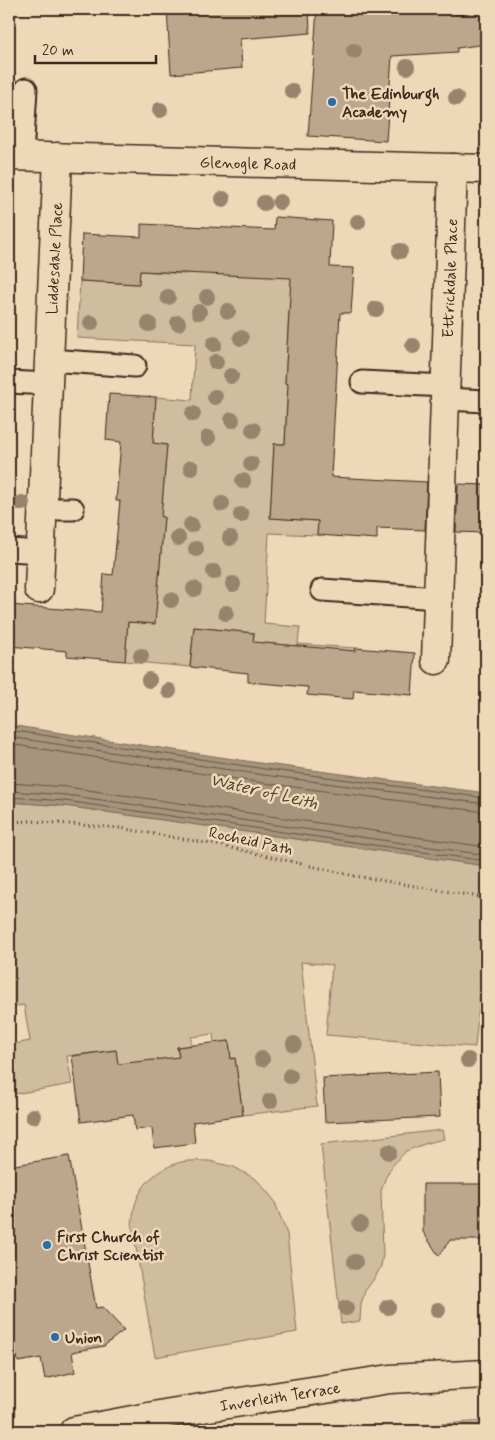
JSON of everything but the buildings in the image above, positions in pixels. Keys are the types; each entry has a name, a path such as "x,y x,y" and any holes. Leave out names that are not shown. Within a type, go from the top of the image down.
{"street":[{"name":"Glenogle Road","path":"16,156 486,169"},
{"name":"Liddesdale Place","path":"39,589 58,157"},
{"name":"Ettrickdale Place","path":"436,660 454,168"},
{"name":"Inverleith Terrace","path":"74,1431 170,1412 390,1379 486,1374"}],"lane":[{"path":"16,156 26,89"},
{"path":"9,382 49,372 136,366"},
{"path":"362,382 486,400"},
{"path":"43,509 73,509"},
{"path":"9,550 41,552"},
{"path":"322,590 438,598"}],"path":[{"name":"Rocheid Path","path":"9,822 31,821 120,828 223,846 355,876 486,898"}],"shaded area":[{"path":"188,226 204,227 304,265 289,310 285,383 336,386 335,400 287,398 285,444 274,444 270,518 318,521 317,535 269,533 264,624 300,627 298,644 356,648 355,658 310,655 308,687 294,686 298,646 253,642 254,633 194,627 190,667 125,661 128,622 145,623 159,578 164,517 119,513 120,501 162,504 167,445 153,443 156,397 192,400 195,344 77,338 80,281 138,284 140,271 186,274"},
{"path":"9,802 65,806 486,866 486,976 482,976 475,1047 326,1035 332,965 301,962 317,1106 243,1115 235,1059 231,1059 229,1041 214,1043 213,1034 191,1037 191,1045 177,1047 180,1066 118,1064 115,1050 67,1056 72,1084 9,1095 9,1045 30,1041 24,1005 9,1007"},
{"path":"442,1130 444,1139 406,1151 392,1166 385,1179 381,1191 383,1254 381,1266 365,1291 361,1304 360,1321 341,1324 321,1144"},
{"path":"184,1161 209,1161 234,1167 257,1180 274,1200 287,1234 297,1332 155,1357 132,1225 135,1205 146,1183 158,1172"},
{"path":"486,1421 486,1431 350,1431 366,1429"}],"water":[{"name":"Water of Leith","path":"9,725 266,764 486,793 486,866 65,806 9,802"}],"place":[{"name":"The Edinburgh Academy","path":"332,102"},
{"name":"First Church of Christ Scientist","path":"47,1245"},
{"name":"Union","path":"55,1337"}]}
